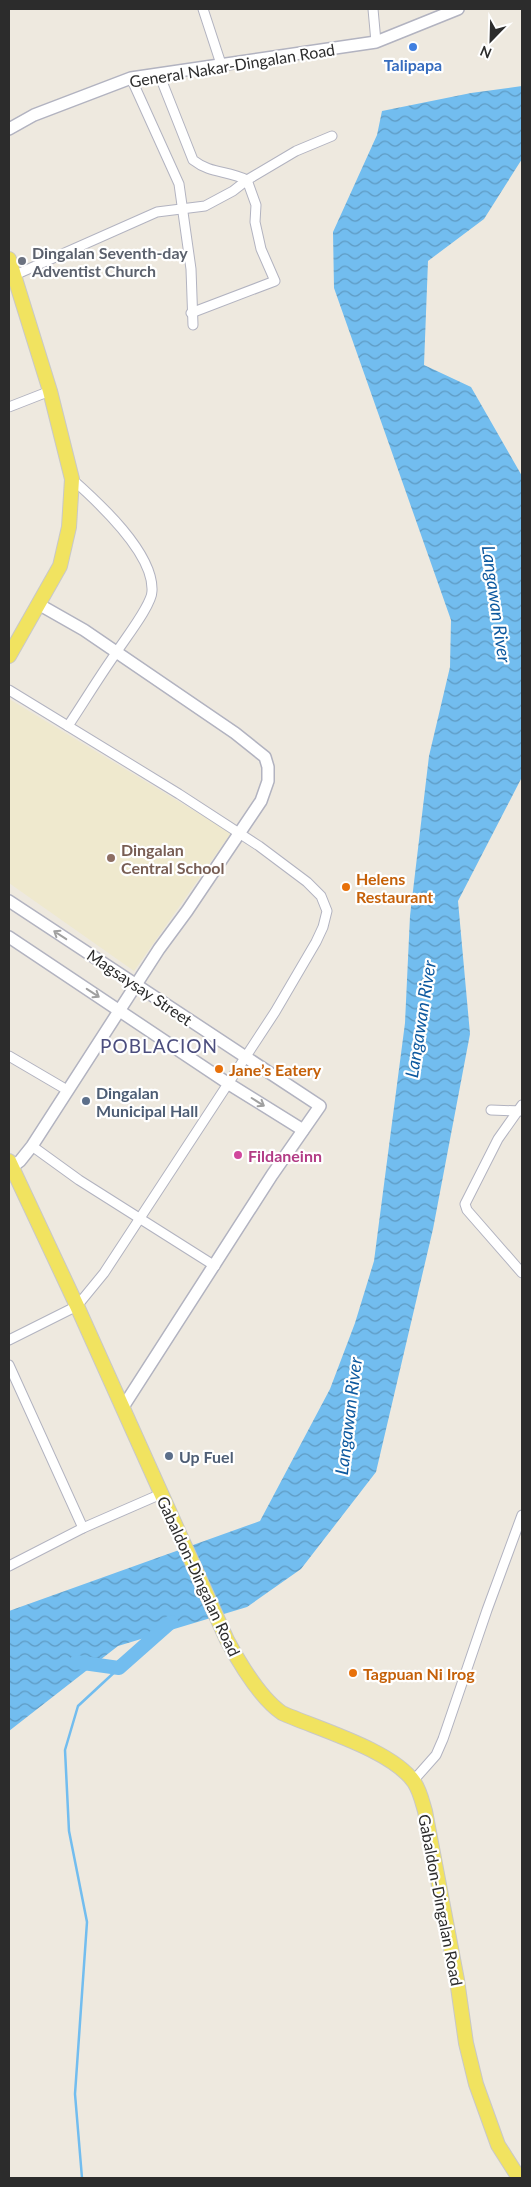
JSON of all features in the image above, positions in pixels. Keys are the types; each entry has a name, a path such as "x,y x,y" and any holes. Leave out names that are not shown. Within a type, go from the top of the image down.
{"main road":[{"path":"9,259 50,391 72,480 66,549 55,577 9,656"},
{"name":"Gabaldon-Dingalan Road","path":"10,1166 77,1306 227,1640 242,1667 272,1706 282,1713 365,1748 391,1762 413,1781 422,1798 457,1980 466,2043 476,2084 498,2145 519,2178"}],"street":[{"path":"203,9 221,64"},
{"path":"373,9 376,42"},
{"name":"General Nakar-Dingalan Road","path":"9,129 34,115 132,78 376,42 458,9"},
{"path":"159,74 193,160 205,169 233,173 247,180 256,205 255,222 274,281 191,313"},
{"path":"132,78 179,184 184,208 191,268 191,313 193,325"},
{"path":"15,275 157,212 205,206 233,191 247,180 296,151 332,136"},
{"path":"9,406 50,391"},
{"path":"68,726 134,626 152,594 152,582 141,557 124,531 103,507 72,480"},
{"path":"10,1166 20,1161 32,1146 138,984 158,950 240,834 266,790 268,766 265,757 235,733 84,630 40,604"},
{"path":"9,690 240,834 307,882 321,896 327,911 323,927 316,942 246,1058 159,1186 104,1274 77,1306 9,1340"},
{"name":"Magsaysay Street","path":"9,901 138,984 320,1106 304,1130 229,1084 9,938"},
{"path":"9,1056 67,1090"},
{"path":"491,1110 520,1109"},
{"path":"520,1109 498,1139 465,1204 467,1210 522,1273"},
{"path":"123,1407 304,1130"},
{"path":"32,1146 78,1180 214,1266"},
{"path":"9,1365 83,1528"},
{"path":"9,1565 83,1528 161,1494"},
{"path":"413,1781 436,1755 444,1740 487,1610 522,1516"}],"shaded area":[{"name":"Dingalan Central School","path":"9,699 231,833 134,971 9,883"}],"water":[{"path":"522,86 522,159 484,219 428,261 424,365 471,387 522,476 522,777 458,901 470,1034 433,1229 376,1472 301,1569 247,1607 118,1646 9,1731 9,1611 260,1521 330,1389 355,1323 374,1261 405,1023 410,916 429,756 450,667 451,620 334,288 333,232 377,135 382,111 471,93"}],"waterway":[{"name":"Langawan River","path":"76,1662 119,1668 171,1622"},
{"path":"82,2178 75,2094 87,1922 69,1831 65,1750 78,1706 119,1668"}],"place":[{"name":"Talipapa","path":"413,47"},
{"name":"Dingalan Seventh-day Adventist Church","path":"22,261"},
{"name":"Dingalan Central School","path":"111,858"},
{"name":"Helens Restaurant","path":"346,887"},
{"name":"Jane’s Eatery","path":"219,1069"},
{"name":"Dingalan Municipal Hall","path":"86,1101"},
{"name":"Fildaneinn","path":"238,1155"},
{"name":"Up Fuel","path":"169,1456"},
{"name":"Tagpuan Ni Irog","path":"353,1673"}],"district":[{"name":"POBLACION","path":"159,1045"}]}
